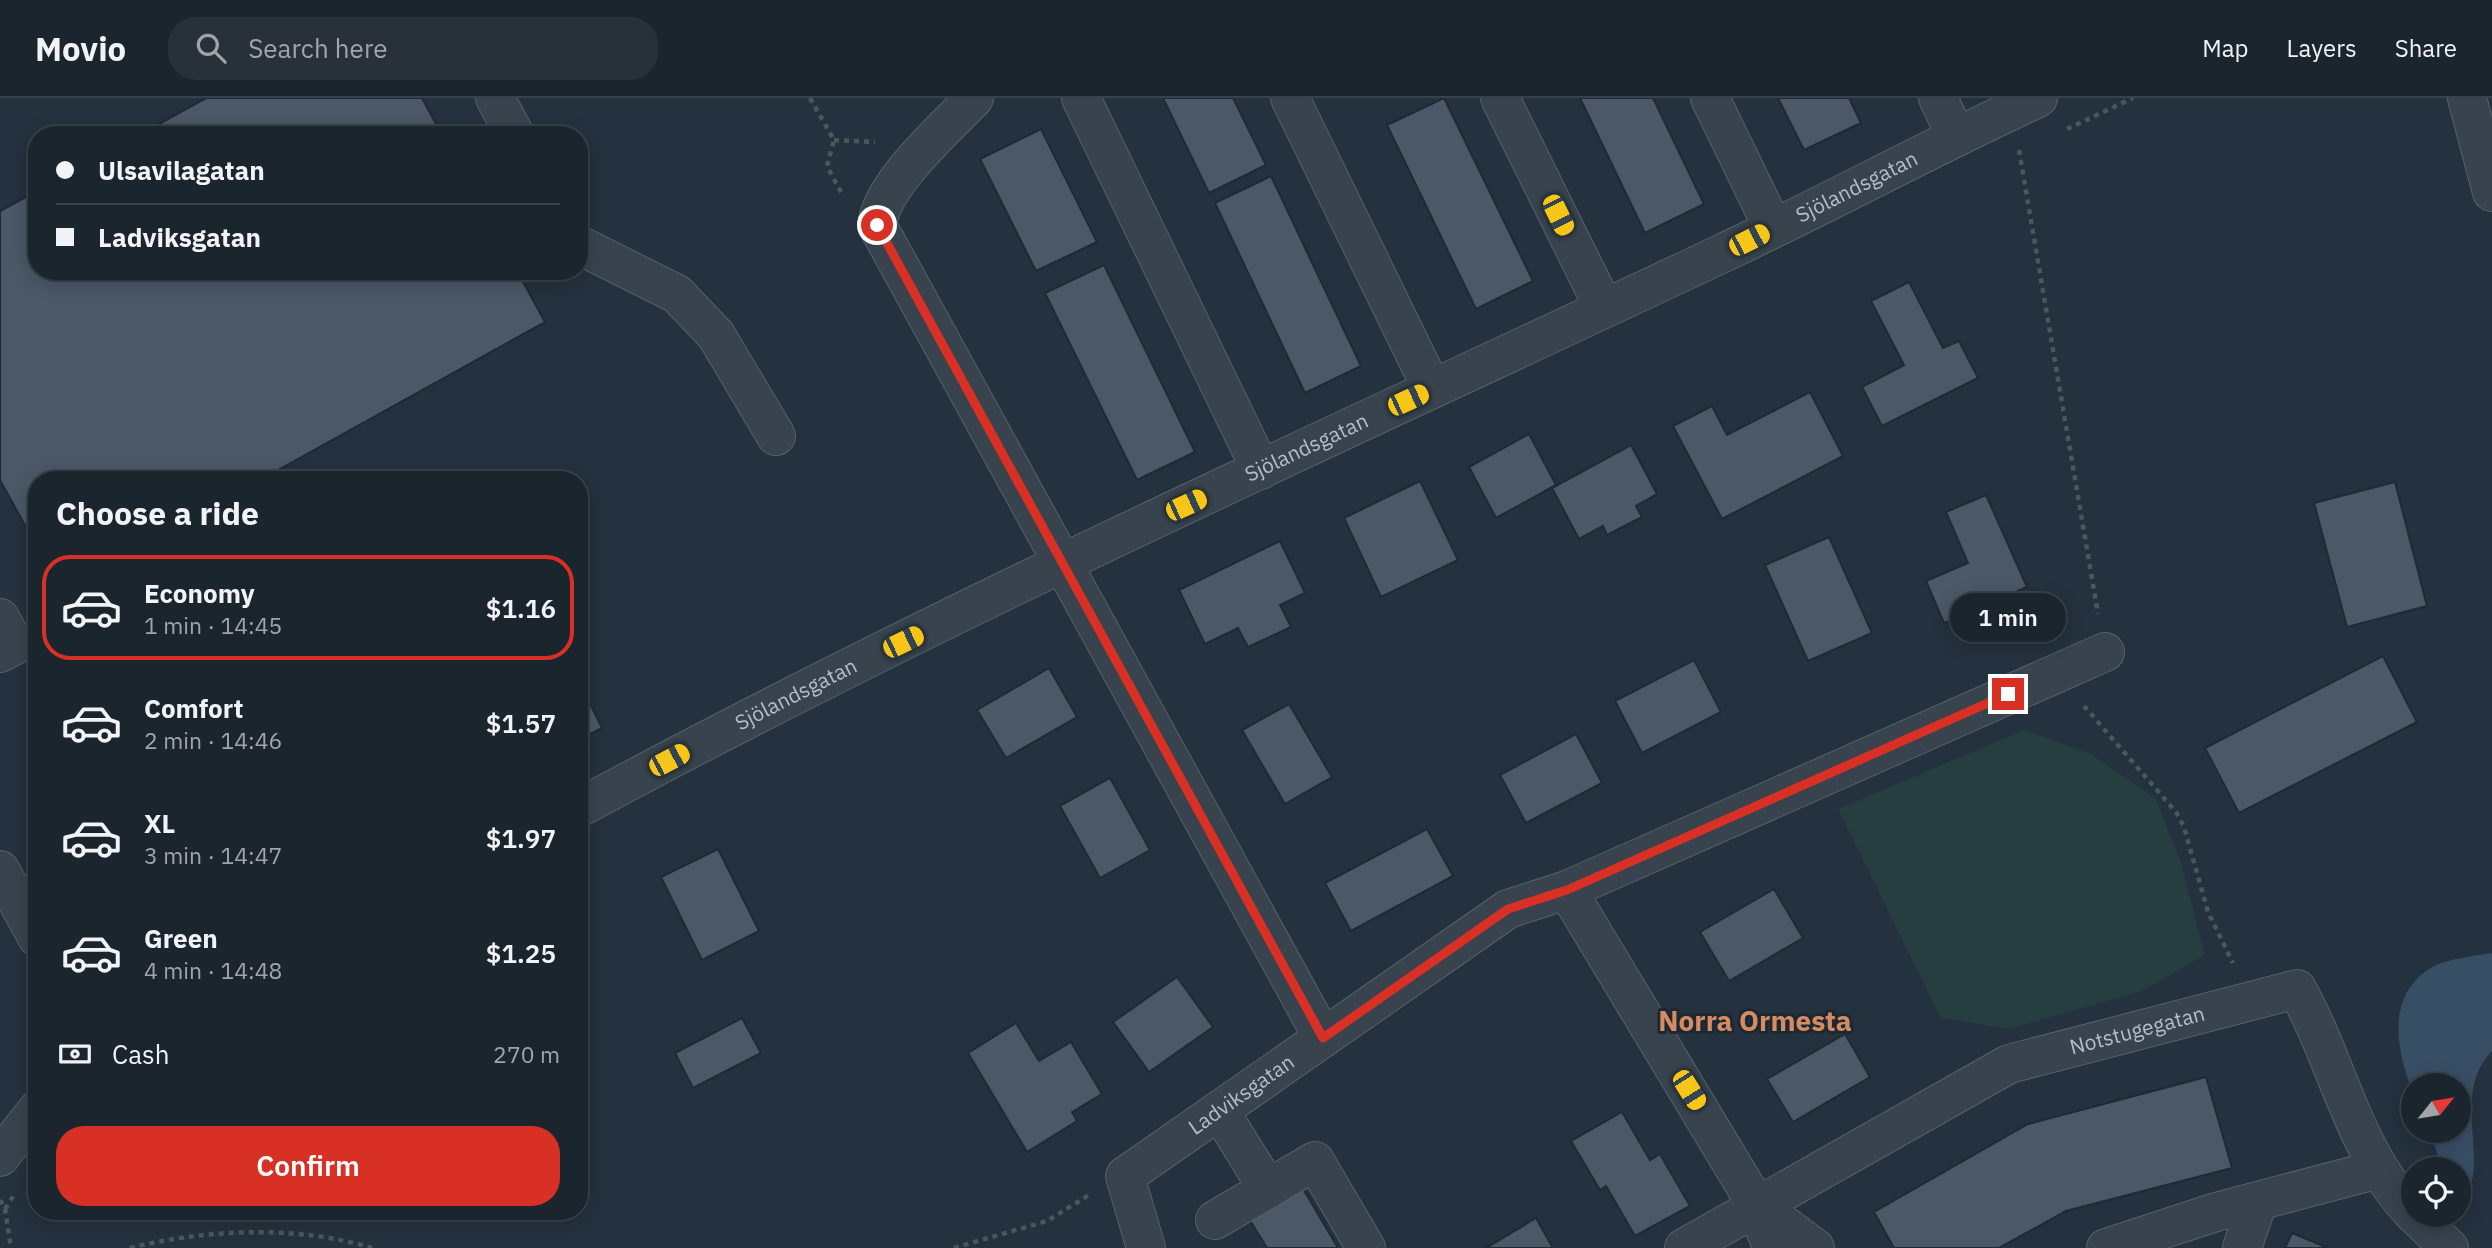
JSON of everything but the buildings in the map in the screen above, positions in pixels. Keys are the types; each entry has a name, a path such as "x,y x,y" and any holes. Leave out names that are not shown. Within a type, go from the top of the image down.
{"street":[{"path":"495,98 510,126"},
{"path":"974,98 889,194 878,213 877,225 1323,1038"},
{"path":"1081,98 1261,470"},
{"path":"1290,98 1432,389"},
{"path":"1500,98 1604,308"},
{"path":"1710,98 1773,228"},
{"path":"1938,98 1956,136"},
{"name":"Sjölandsgatan","path":"588,803 713,735 1063,563 1773,228 2038,98"},
{"path":"2467,98 2492,192"},
{"path":"588,250 677,295 716,335 776,436"},
{"path":"0,618 15,645 0,653"},
{"name":"Ladviksgatan","path":"1125,1176 1508,909 1567,890 2105,652"},
{"path":"0,870 28,921"},
{"path":"1567,890 1756,1204 1772,1248"},
{"name":"Notstugegatan","path":"1684,1248 1756,1204 2009,1064 2297,989 2318,1026 2355,1122 2379,1169 2401,1197"},
{"path":"0,1113 28,1104"},
{"path":"1219,1110 1268,1189"},
{"path":"0,1157 28,1121"},
{"path":"1215,1220 1315,1161 1366,1248"},
{"path":"2106,1248 2145,1233 2379,1169"},
{"path":"1125,1176 1146,1248"},
{"path":"2242,1248 2258,1201"},
{"path":"1756,1204 1815,1248"},
{"name":"Notstugegatan","path":"2427,1227 2449,1248"}],"path":[{"path":"2020,151 2105,652"},
{"path":"2057,673 2110,740 2157,787 2176,812 2184,827 2208,912 2252,1000"},
{"path":"954,1248 1047,1221 1125,1176"},
{"path":"0,1200 5,1209 11,1248"},
{"path":"130,1248 202,1236 259,1233 313,1237 372,1248"}],"green space":[{"path":"2024,730 2091,754 2156,799 2182,866 2205,955 2142,991 2009,1029 1941,1018 1838,809"}],"water":[{"path":"2492,953 2492,1051 2480,1069 2473,1088 2474,1168 2471,1186 2471,1157 2438,1157 2434,1143 2471,1143 2471,1073 2406,1073 2399,1043 2400,1010 2406,995 2415,981 2429,969 2451,960"}],"district":[{"name":"Norra Ormesta","path":"1755,1021"}],"route":[{"path":"877,225 881,237 1084,600 1323,1038 1508,909 1567,890 2008,694"}]}
